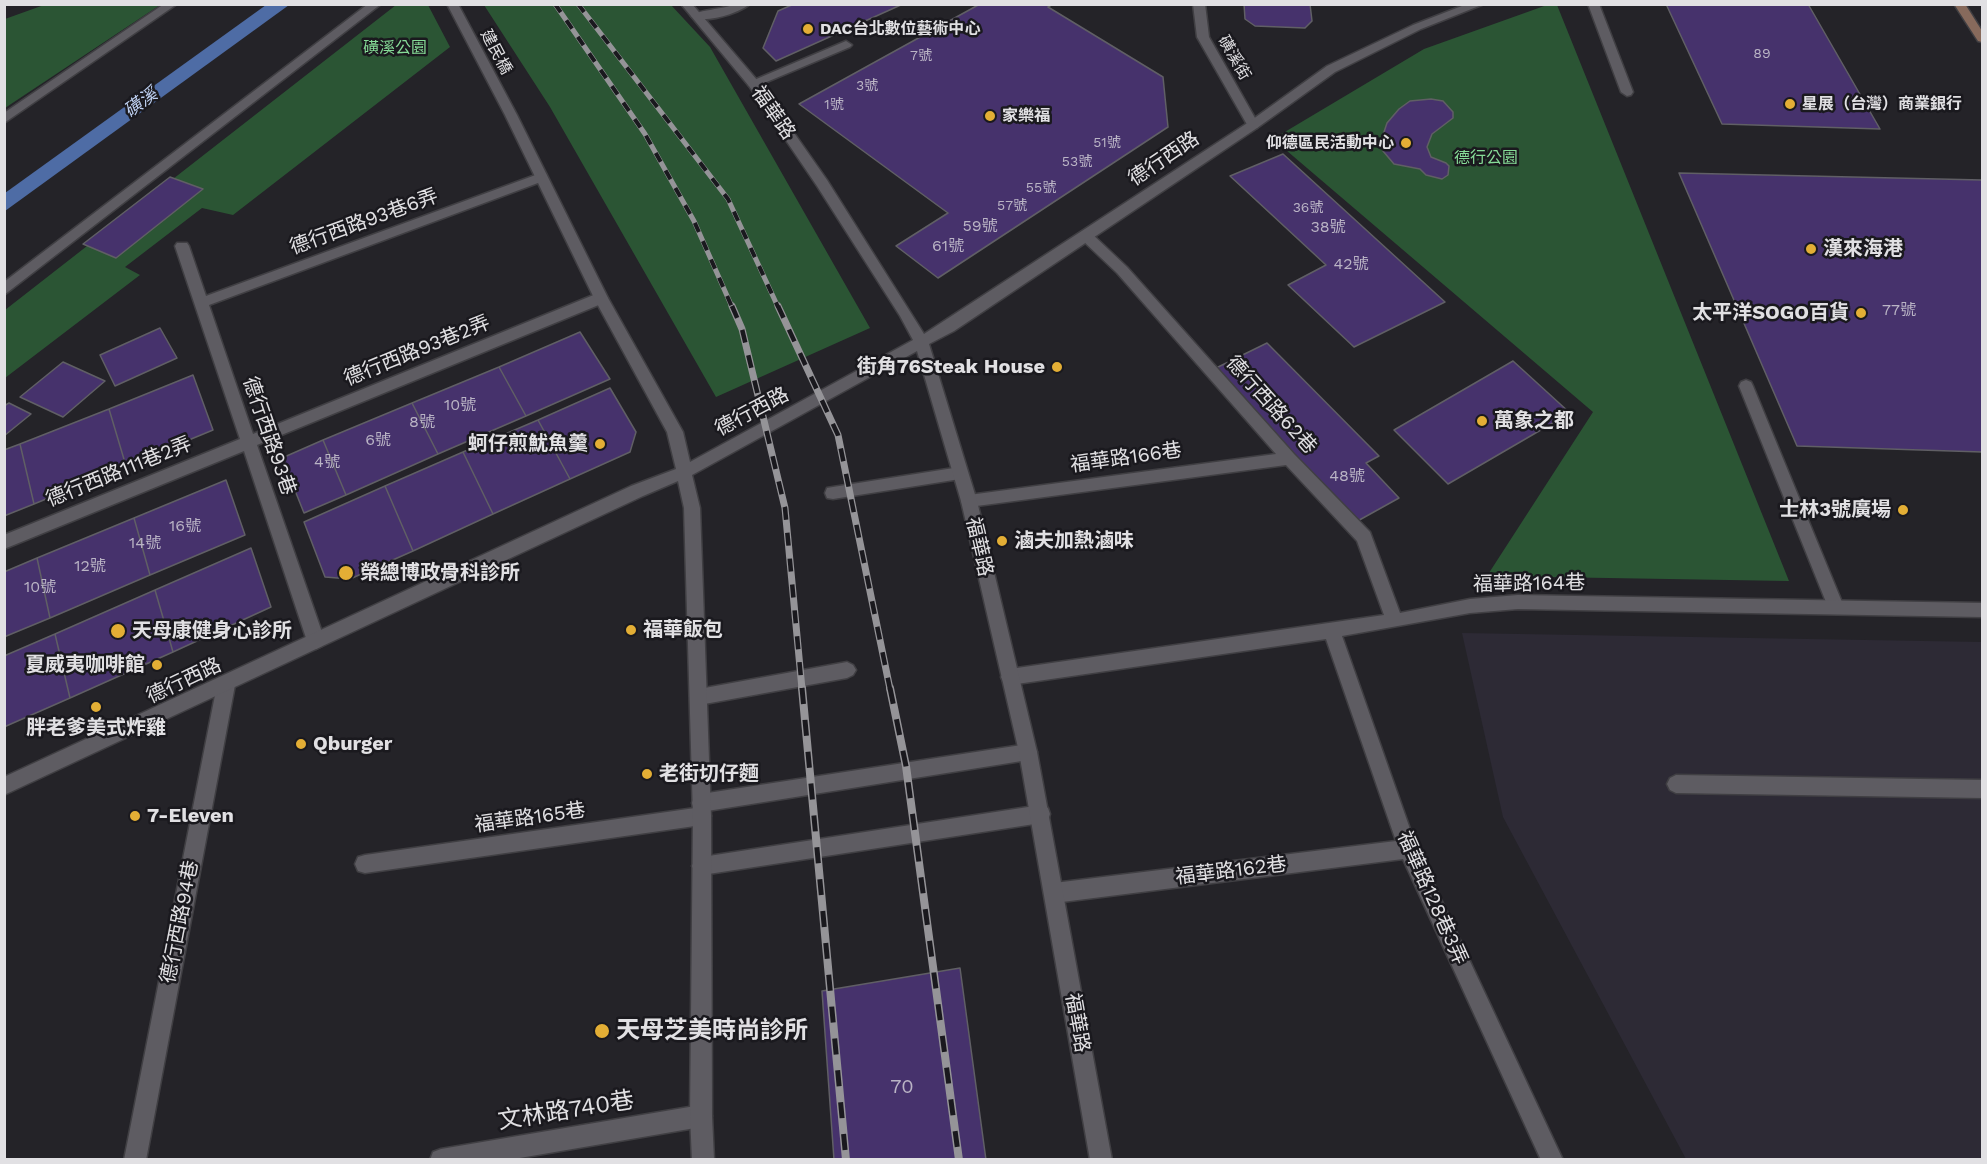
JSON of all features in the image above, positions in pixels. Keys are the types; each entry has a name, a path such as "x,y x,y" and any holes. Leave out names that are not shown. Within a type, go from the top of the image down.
{"main road":[{"path":"1959,4 1983,39"}],"street":[{"path":"4,119 172,4"},
{"path":"4,290 376,4"},
{"name":"建民橋","path":"452,4 541,177"},
{"name":"福華路","path":"686,4 753,83 822,183 922,344 969,501 1028,752 1041,814 1101,1160"},
{"path":"697,16 724,13 745,4"},
{"name":"磺溪街","path":"1199,4 1203,37 1253,125"},
{"name":"德行西路","path":"4,786 226,685 316,640 685,472 922,344 1253,125 1333,68 1417,27 1479,4"},
{"path":"1593,4 1627,92"},
{"path":"753,83 846,45"},
{"path":"541,177 601,298 675,432 692,508 702,809 701,1116 703,1160"},
{"name":"德行西路93巷6弄","path":"201,303 541,177"},
{"name":"德行西路62巷","path":"1086,236 1122,270 1289,458 1364,537 1395,621"},
{"name":"德行西路93巷","path":"182,246 316,640"},
{"name":"德行西路93巷2弄","path":"249,442 601,298"},
{"path":"1746,386 1836,607"},
{"name":"德行西路111巷2弄","path":"4,542 249,442"},
{"name":"福華路166巷","path":"969,501 1289,458"},
{"path":"833,493 960,474"},
{"name":"福華路164巷","path":"1010,677 1395,621 1470,606 1518,602 1983,610"},
{"name":"福華路128巷3弄","path":"1330,630 1408,849 1552,1160"},
{"path":"699,697 847,670"},
{"name":"德行西路94巷","path":"135,1160 226,685"},
{"name":"福華路165巷","path":"365,864 702,809 1028,752"},
{"path":"1676,784 1983,789"},
{"path":"702,866 1041,814"},
{"name":"福華路162巷","path":"1054,893 1408,849"},
{"name":"文林路740巷","path":"441,1160 701,1116"}],"shaded area":[{"path":"1462,633 1982,642 1982,1159 1686,1159 1503,817"}],"green space":[{"path":"44,5 160,5 5,108 5,19"},
{"name":"磺溪公園","path":"396,5 428,5 450,47 233,215 202,208 125,267 140,275 5,378 5,310"},
{"path":"484,5 671,5 710,47 870,328 716,397 550,107"},
{"name":"德行公園","path":"1547,5 1557,5 1789,581 1487,576 1593,412 1273,139 1424,49"}],"water":[{"name":"磺溪","path":"266,5 289,5 5,211 5,193"}],"building":[{"name":"DAC台北數位藝術中心","path":"794,4 903,4 776,61 763,48 778,11"},
{"path":"980,4 1053,4 1048,7 1163,77 1168,127 938,278 896,246 948,213 799,104"},
{"path":"1244,4 1310,4 1312,21 1305,28 1255,26 1245,19"},
{"path":"1666,4 1808,4 1880,129 1722,124"},
{"name":"仰德區民活動中心","path":"1431,99 1443,101 1453,112 1453,118 1432,134 1427,147 1431,157 1449,166 1448,175 1442,179 1426,175 1420,169 1394,164 1383,151 1382,138 1387,123 1399,109 1410,101"},
{"path":"1283,154 1445,302 1354,347 1288,285 1326,265 1230,176"},
{"name":"太平洋SOGO百貨","path":"1679,173 1982,180 1982,452 1797,446"},
{"path":"170,177 203,189 116,258 83,244"},
{"path":"160,328 177,358 115,386 100,355"},
{"path":"580,332 610,379 526,416 499,367"},
{"path":"1267,343 1379,456 1366,463 1399,498 1354,523 1212,370"},
{"name":"萬象之都","path":"1513,361 1570,413 1448,484 1394,430"},
{"path":"63,362 105,381 63,417 20,397"},
{"path":"499,367 526,416 438,454 412,403"},
{"path":"193,375 213,430 126,466 109,409"},
{"path":"610,388 636,432 630,452 570,479 538,420"},
{"path":"9,403 31,414 4,436 4,406"},
{"path":"412,403 438,454 346,495 323,440"},
{"path":"109,409 126,466 34,504 20,444"},
{"path":"538,420 570,479 493,514 463,452"},
{"path":"323,440 346,495 304,513 282,458"},
{"path":"20,444 34,504 4,516 4,450"},
{"path":"463,452 493,514 413,551 385,486"},
{"path":"226,480 245,535 150,575 134,518"},
{"path":"385,486 413,551 350,579 325,577 304,522"},
{"path":"134,518 150,575 50,618 37,558"},
{"path":"251,548 271,607 173,652 155,590"},
{"path":"37,558 50,618 4,637 4,572"},
{"path":"155,590 173,652 70,698 55,634"},
{"path":"55,634 70,698 4,727 4,656"},
{"path":"960,968 986,1160 834,1160 822,991"}],"railway":[{"path":"555,4 645,134 694,221 732,307"},
{"path":"578,4 728,199 778,307"},
{"path":"732,306 742,329 785,508 802,689"},
{"path":"778,306 838,435 890,689"},
{"path":"802,688 846,1160"},
{"path":"890,688 906,766 959,1160"}],"place":[{"name":"DAC台北數位藝術中心","path":"808,29"},
{"name":"星展（台灣）商業銀行","path":"1790,104"},
{"name":"家樂福","path":"990,116"},
{"name":"仰德區民活動中心","path":"1406,143"},
{"name":"漢來海港","path":"1811,249"},
{"name":"太平洋SOGO百貨","path":"1861,313"},
{"name":"街角76Steak House","path":"1057,367"},
{"name":"萬象之都","path":"1482,421"},
{"name":"蚵仔煎魷魚羹","path":"600,444"},
{"name":"士林3號廣場","path":"1903,510"},
{"name":"滷夫加熱滷味","path":"1002,541"},
{"name":"榮總博政骨科診所","path":"346,573"},
{"name":"福華飯包","path":"631,630"},
{"name":"天母康健身心診所","path":"118,631"},
{"name":"夏威夷咖啡館","path":"157,665"},
{"name":"胖老爹美式炸雞","path":"96,707"},
{"name":"Qburger","path":"301,744"},
{"name":"老街切仔麵","path":"647,774"},
{"name":"7-Eleven","path":"135,816"},
{"name":"天母芝美時尚診所","path":"602,1031"}]}
